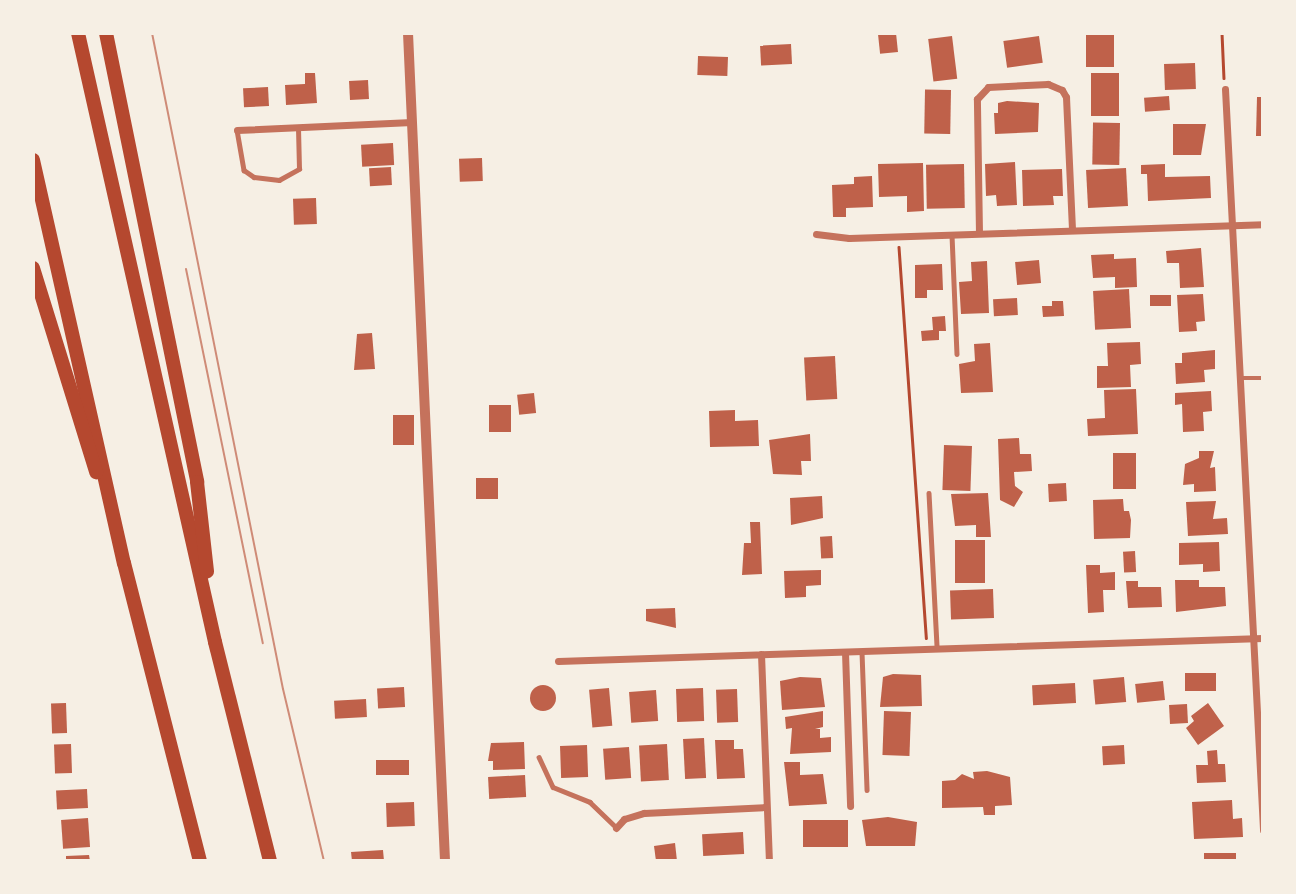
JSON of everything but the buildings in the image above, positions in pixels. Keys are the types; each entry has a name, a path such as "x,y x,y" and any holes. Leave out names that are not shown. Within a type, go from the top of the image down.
{"highway":[{"path":"78,33 215,642 270,861"},
{"path":"106,33 197,482 215,642"},
{"path":"33,159 124,564 200,861"},
{"path":"33,268 124,564"}],"street":[{"path":"408,33 445,861"},
{"path":"978,233 976,99 988,87 1048,84 1062,90 1066,97 1072,230"},
{"path":"1225,89 1263,830"},
{"path":"237,130 412,122"},
{"path":"816,234 898,237 1263,223"},
{"path":"558,661 1263,638"},
{"path":"845,652 850,806"},
{"path":"761,654 769,861"},
{"path":"616,828 624,819 644,813 765,807"}],"lane":[{"path":"237,130 244,170 254,177 279,180 299,169 298,127"},
{"path":"952,234 957,355"},
{"path":"1239,378 1263,377"},
{"path":"929,493 937,648"},
{"path":"862,651 867,790"},
{"path":"539,757 554,787 590,802 616,828"}],"path":[{"path":"1222,33 1225,89"},
{"path":"898,237 926,649"}],"tram line":[{"path":"152,33 283,689 324,861"},
{"path":"186,269 263,643"}]}
